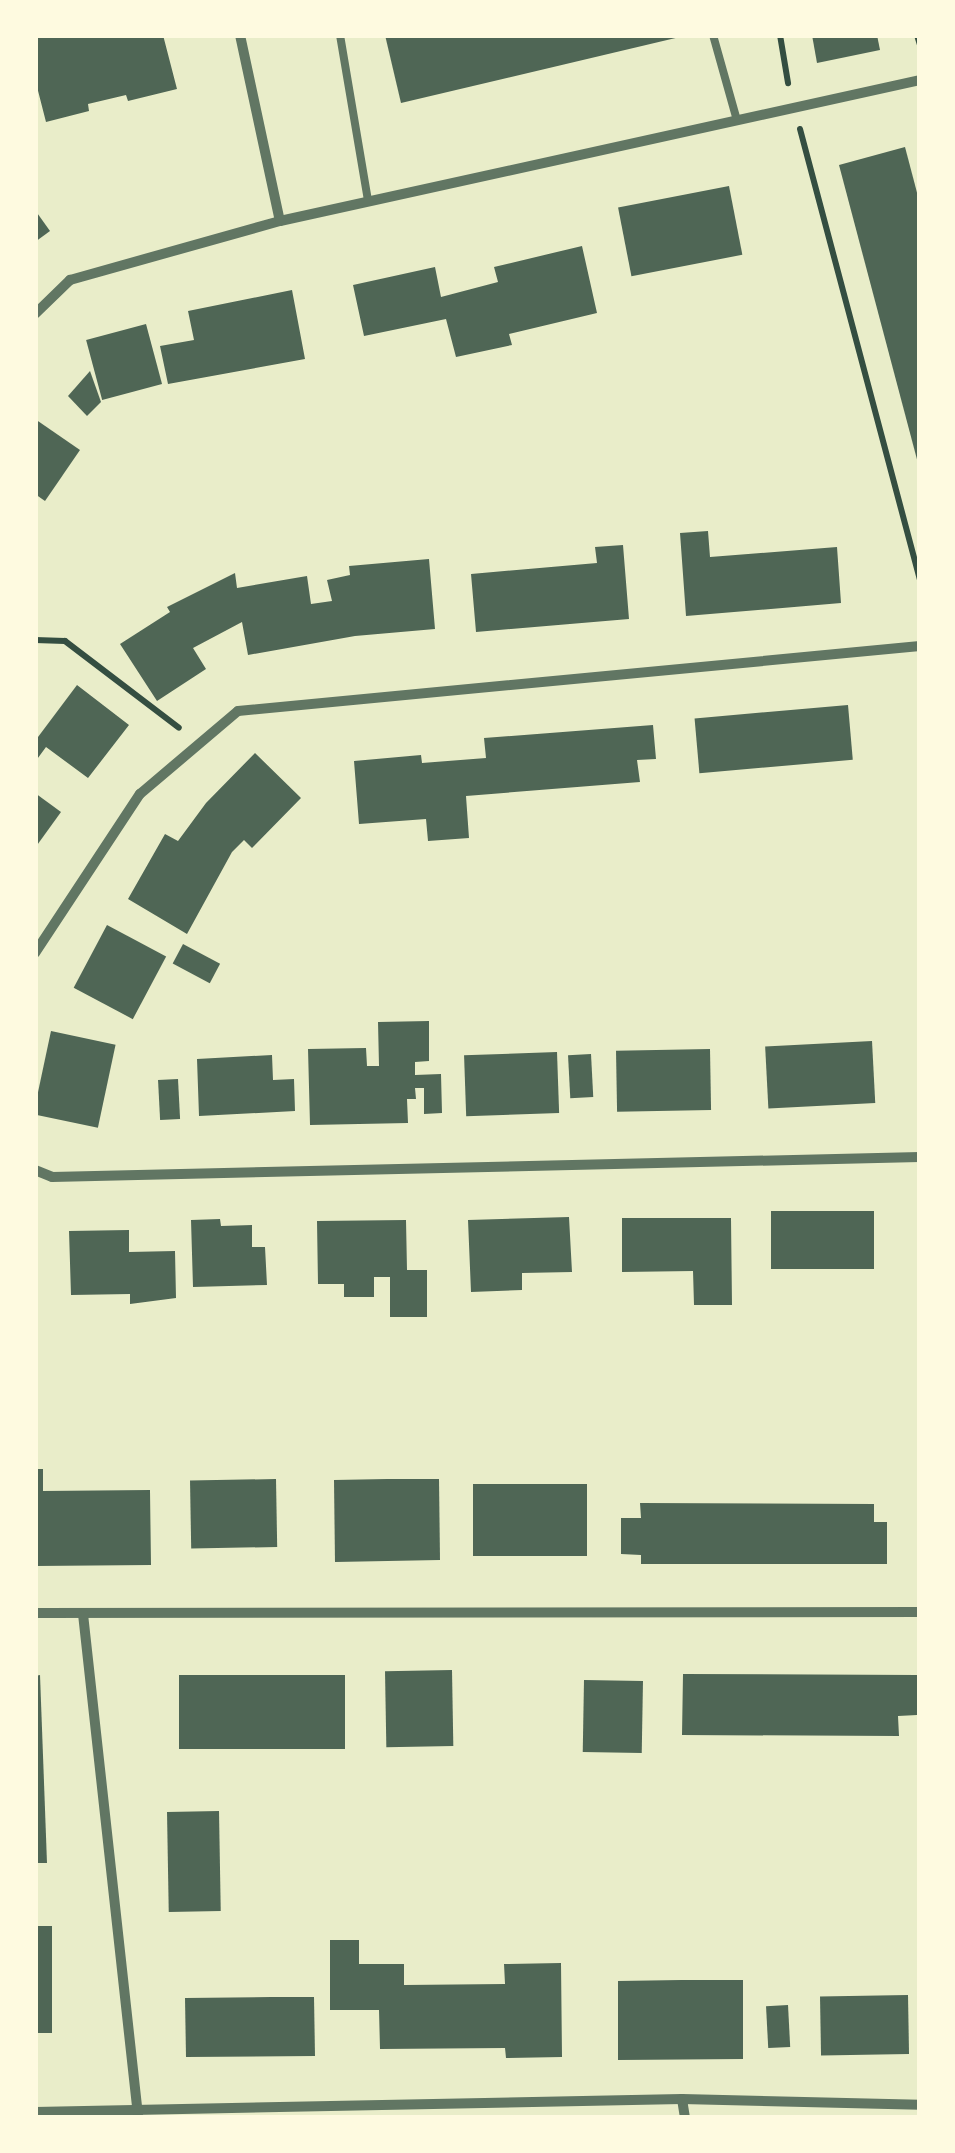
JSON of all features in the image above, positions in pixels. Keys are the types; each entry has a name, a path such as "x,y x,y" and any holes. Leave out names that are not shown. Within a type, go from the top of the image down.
{"street":[{"path":"240,35 280,221"},
{"path":"35,314 70,280 280,221 736,117 920,80"},
{"path":"35,953 140,794 238,711 920,646"},
{"path":"35,1170 52,1176 920,1157"},
{"path":"35,1613 920,1612"},
{"path":"82,1614 138,2115"},
{"path":"682,2099 685,2118"},
{"path":"35,2112 138,2115 682,2099 920,2105"}],"lane":[{"path":"340,35 368,200"},
{"path":"713,35 736,117"}],"path":[{"path":"780,35 793,105 920,579"},
{"path":"917,35 920,45"},
{"path":"35,640 64,641 197,742"}],"building":[{"path":"35,35 163,35 177,89 128,101 126,95 88,104 89,111 46,122 35,79"},
{"path":"385,35 684,35 684,36 401,103"},
{"path":"812,35 877,35 880,50 817,63"},
{"path":"905,147 920,204 919,467 839,165"},
{"path":"729,186 742,255 631,276 618,208"},
{"path":"35,210 50,231 35,242"},
{"path":"582,246 597,313 509,334 512,345 456,357 446,319 364,336 353,285 435,267 441,297 498,282 494,267"},
{"path":"292,290 305,359 168,384 160,346 194,340 188,311"},
{"path":"146,324 162,384 102,400 86,340"},
{"path":"90,371 101,402 87,416 68,396"},
{"path":"35,419 80,450 45,501 35,494"},
{"path":"708,531 710,557 837,547 841,603 686,616 680,533"},
{"path":"623,545 629,619 476,632 471,574 597,563 595,547"},
{"path":"429,559 435,629 355,636 248,655 242,622 193,648 206,669 157,701 120,644 170,612 167,607 235,573 237,588 307,576 311,604 332,601 327,580 350,575 349,566"},
{"path":"77,685 129,725 88,778 46,747 35,762 35,741"},
{"path":"848,705 853,760 699,773 695,718"},
{"path":"653,725 656,759 637,760 640,782 466,796 469,838 428,841 426,819 359,824 354,761 421,755 422,763 486,758 484,738"},
{"path":"255,753 301,798 252,848 244,840 232,852 187,934 128,899 165,834 178,841 206,803"},
{"path":"35,793 61,812 35,848"},
{"path":"107,925 166,956 133,1019 74,988"},
{"path":"183,944 220,964 210,983 173,963"},
{"path":"429,1021 429,1061 415,1062 415,1075 441,1074 442,1113 424,1114 424,1088 415,1088 416,1099 407,1099 408,1123 310,1125 308,1049 366,1048 367,1066 379,1066 378,1022"},
{"path":"51,1031 116,1045 98,1128 35,1114"},
{"path":"872,1041 875,1103 768,1109 765,1047"},
{"path":"710,1049 711,1110 617,1112 616,1051"},
{"path":"557,1052 559,1113 466,1116 464,1055"},
{"path":"591,1054 593,1097 570,1098 568,1055"},
{"path":"272,1055 273,1080 294,1079 295,1111 199,1116 197,1059"},
{"path":"178,1079 180,1119 160,1120 158,1080"},
{"path":"771,1211 874,1211 874,1269 771,1269"},
{"path":"569,1217 572,1272 522,1273 522,1290 471,1292 468,1220"},
{"path":"622,1218 731,1218 732,1305 694,1305 693,1271 622,1272"},
{"path":"220,1219 221,1226 252,1225 252,1247 265,1247 267,1285 193,1287 191,1220"},
{"path":"406,1220 407,1270 427,1270 427,1317 390,1317 390,1277 374,1277 374,1297 344,1297 344,1284 318,1284 317,1221"},
{"path":"129,1230 129,1252 175,1251 176,1298 130,1304 130,1294 71,1295 69,1231"},
{"path":"35,1469 43,1469 43,1491 150,1490 151,1565 35,1566"},
{"path":"276,1479 277,1547 191,1548 190,1481"},
{"path":"439,1479 440,1560 335,1562 334,1480"},
{"path":"473,1484 587,1484 587,1556 473,1556"},
{"path":"640,1503 874,1504 874,1522 887,1522 887,1564 641,1564 641,1555 621,1554 621,1518 641,1518"},
{"path":"452,1670 453,1746 386,1747 385,1671"},
{"path":"683,1674 917,1675 917,1715 898,1716 899,1736 682,1735"},
{"path":"40,1675 47,1863 35,1863 35,1676"},
{"path":"179,1675 345,1675 345,1749 179,1749"},
{"path":"584,1680 643,1681 642,1753 583,1752"},
{"path":"219,1811 221,1911 169,1912 167,1812"},
{"path":"35,1926 52,1926 52,2033 35,2033"},
{"path":"330,1940 359,1940 359,1964 404,1964 404,1985 505,1984 504,1964 561,1963 562,2057 506,2058 505,2048 380,2049 379,2010 330,2010"},
{"path":"743,1980 743,2059 618,2060 618,1981"},
{"path":"908,1995 909,2054 821,2056 820,1997"},
{"path":"314,1997 315,2056 186,2057 185,1998"},
{"path":"788,2005 790,2047 768,2048 766,2006"}]}
